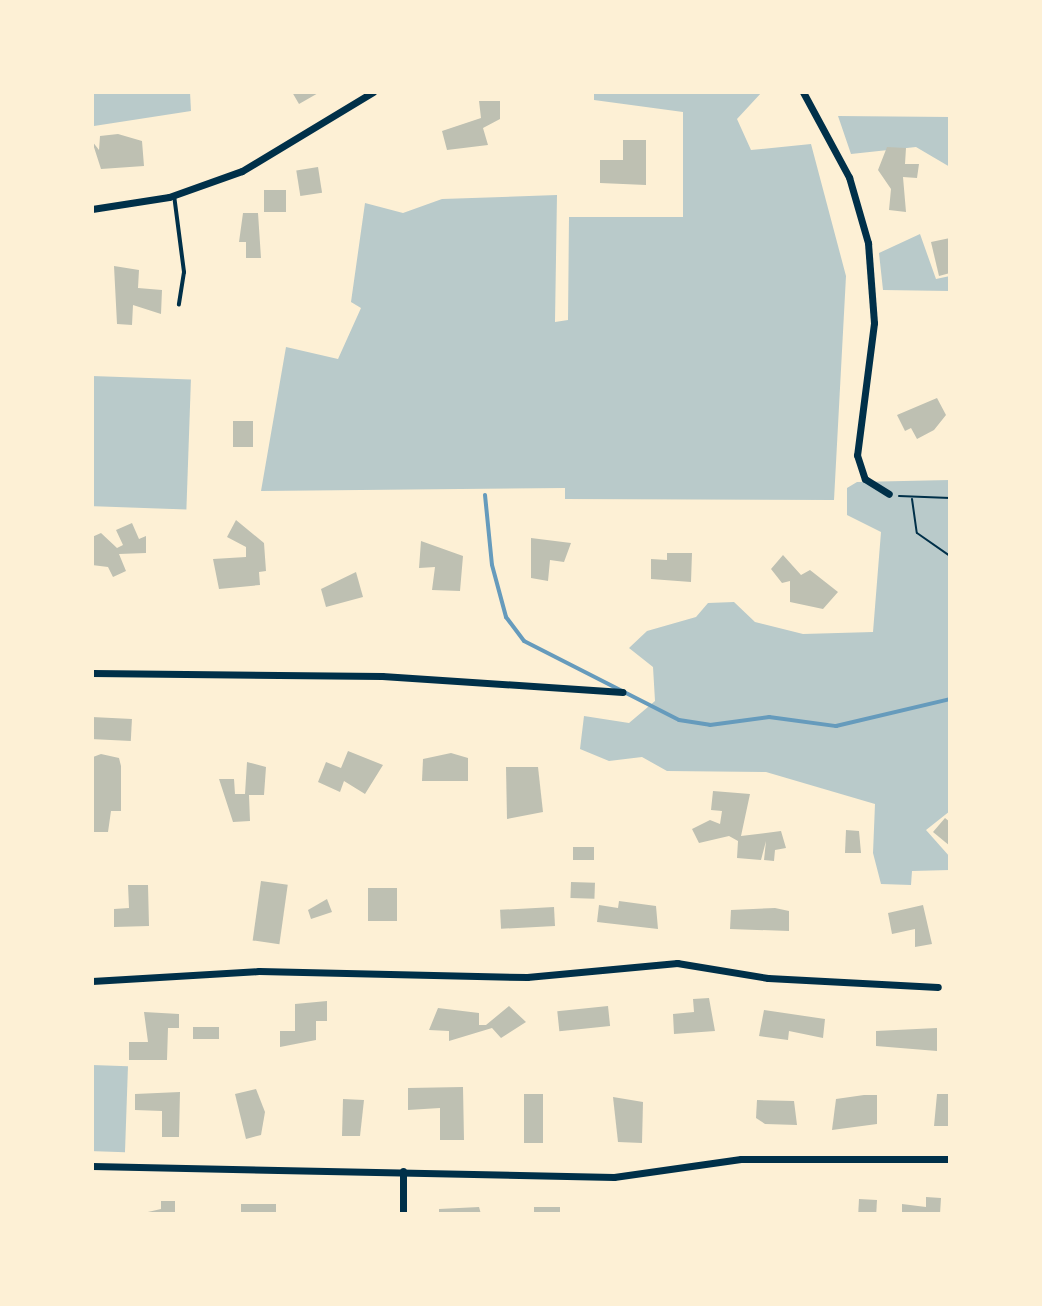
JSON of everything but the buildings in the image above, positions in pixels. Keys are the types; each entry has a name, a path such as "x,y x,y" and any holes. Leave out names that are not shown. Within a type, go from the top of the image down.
{"street":[{"path":"92,209 174,195 242,171 373,92"},
{"path":"803,92 849,177 868,243 874,323 857,455 865,479 889,494"},
{"path":"92,673 382,676 622,692"},
{"path":"92,981 259,971 527,977 677,963 783,980 938,987"},
{"path":"92,1166 614,1177 741,1159 950,1159"},
{"path":"403,1171 403,1214"}],"lane":[{"path":"174,195 184,272 179,305"}],"path":[{"path":"889,494 912,499 950,498"},
{"path":"912,499 917,533 950,556"}],"shaded area":[{"path":"93,92 190,92 191,111 94,126"},
{"path":"594,92 762,92 737,119 751,150 811,144 846,276 834,500 565,499 565,488 261,491 286,347 338,359 361,308 351,302 365,203 403,213 442,199 557,195 555,322 568,320 569,217 683,217 683,112 594,100"},
{"path":"838,116 950,117 950,167 916,147 851,154"},
{"path":"920,234 936,279 950,276 950,291 883,290 879,253"},
{"path":"92,376 191,379 186,509 92,506"},
{"path":"950,480 950,811 926,830 950,857 950,870 912,871 911,885 881,884 873,853 875,804 766,772 667,771 642,757 609,761 580,749 584,716 629,723 655,701 653,667 629,648 647,631 696,617 708,603 734,602 755,622 803,634 873,632 881,532 847,515 847,488 857,482"},
{"path":"92,1065 128,1066 125,1152 92,1151"}],"waterway":[{"path":"485,495 492,565 506,617 524,641 679,720 710,725 769,717 836,726 950,699"}]}
